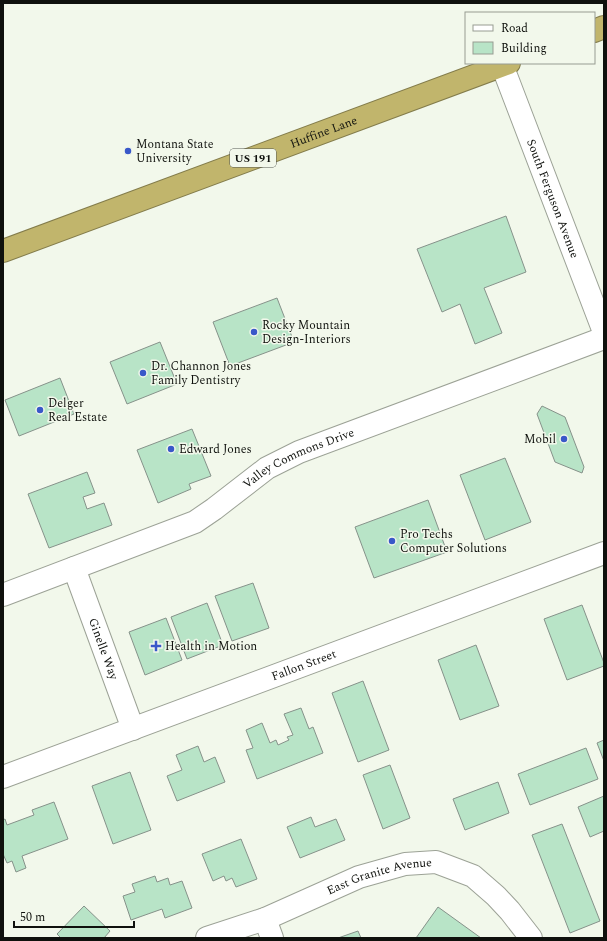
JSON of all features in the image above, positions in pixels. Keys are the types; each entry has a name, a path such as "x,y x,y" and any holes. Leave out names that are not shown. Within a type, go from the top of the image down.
{"highway":[{"name":"Huffine Lane","path":"3,251 506,64"}],"street":[{"name":"South Ferguson Avenue","path":"506,64 604,332"},
{"name":"Valley Commons Drive","path":"3,595 195,522 267,468 299,452 604,338"},
{"name":"Fallon Street","path":"3,777 604,553"},
{"name":"Ginelle Way","path":"74,568 133,729"},
{"name":"East Granite Avenue","path":"207,938 269,928 359,877 405,864 436,862 473,876 510,910 531,938"}],"building":[{"path":"506,216 526,272 484,288 502,333 475,344 460,304 442,312 417,249"},
{"name":"Rocky Mountain Design-Interiors","path":"277,298 294,342 230,366 213,322"},
{"name":"Dr. Channon Jones Family Dentistry","path":"160,342 177,384 127,404 110,362"},
{"path":"60,378 74,414 19,436 5,400"},
{"path":"542,406 565,417 584,467 582,473 555,462 537,414"},
{"path":"192,429 211,476 189,484 191,489 158,503 137,450"},
{"path":"505,458 531,522 485,540 460,475"},
{"path":"87,472 95,493 83,497 87,509 104,503 112,525 49,548 28,494"},
{"path":"428,500 447,552 374,578 355,527"},
{"path":"253,583 269,628 232,641 215,596"},
{"path":"207,603 223,645 187,659 171,617"},
{"path":"582,605 604,666 567,680 544,619"},
{"name":"Health in Motion","path":"166,618 182,660 145,675 129,632"},
{"path":"476,645 499,706 460,720 438,660"},
{"path":"363,681 389,750 358,762 332,693"},
{"path":"301,708 309,729 313,727 323,753 257,779 246,750 253,748 246,730 262,723 270,743 276,740 278,745 289,740 287,737 293,735 284,714"},
{"path":"604,740 604,761 597,743"},
{"path":"198,746 204,762 215,757 225,782 177,801 167,776 182,770 176,755"},
{"path":"586,748 598,779 530,805 518,774"},
{"path":"390,765 410,818 383,829 363,775"},
{"path":"130,772 151,830 113,844 92,786"},
{"path":"498,782 509,813 465,830 453,799"},
{"path":"604,796 604,831 590,837 578,807"},
{"path":"54,802 68,839 22,856 26,868 16,872 12,861 7,863 3,854 3,820 5,819 7,825 34,815 32,810"},
{"path":"311,817 315,827 336,819 345,840 300,858 287,827"},
{"path":"562,824 600,921 570,933 532,835"},
{"path":"241,839 257,879 236,887 232,878 226,881 224,876 213,881 202,854"},
{"path":"155,876 157,882 168,878 170,885 182,881 192,908 165,918 162,909 131,920 123,896 135,892 132,884"},
{"path":"84,906 110,931 104,938 61,938 57,934"},
{"path":"438,907 481,938 416,938"},
{"path":"358,931 361,938 338,938"}],"place":[{"name":"Montana State University","path":"128,151"},
{"name":"Rocky Mountain Design-Interiors","path":"254,332"},
{"name":"Dr. Channon Jones Family Dentistry","path":"143,373"},
{"name":"Delger Real Estate","path":"40,410"},
{"name":"Mobil","path":"564,439"},
{"name":"Edward Jones","path":"171,449"},
{"name":"Pro Techs Computer Solutions","path":"392,541"},
{"name":"Health in Motion","path":"156,646"}]}
